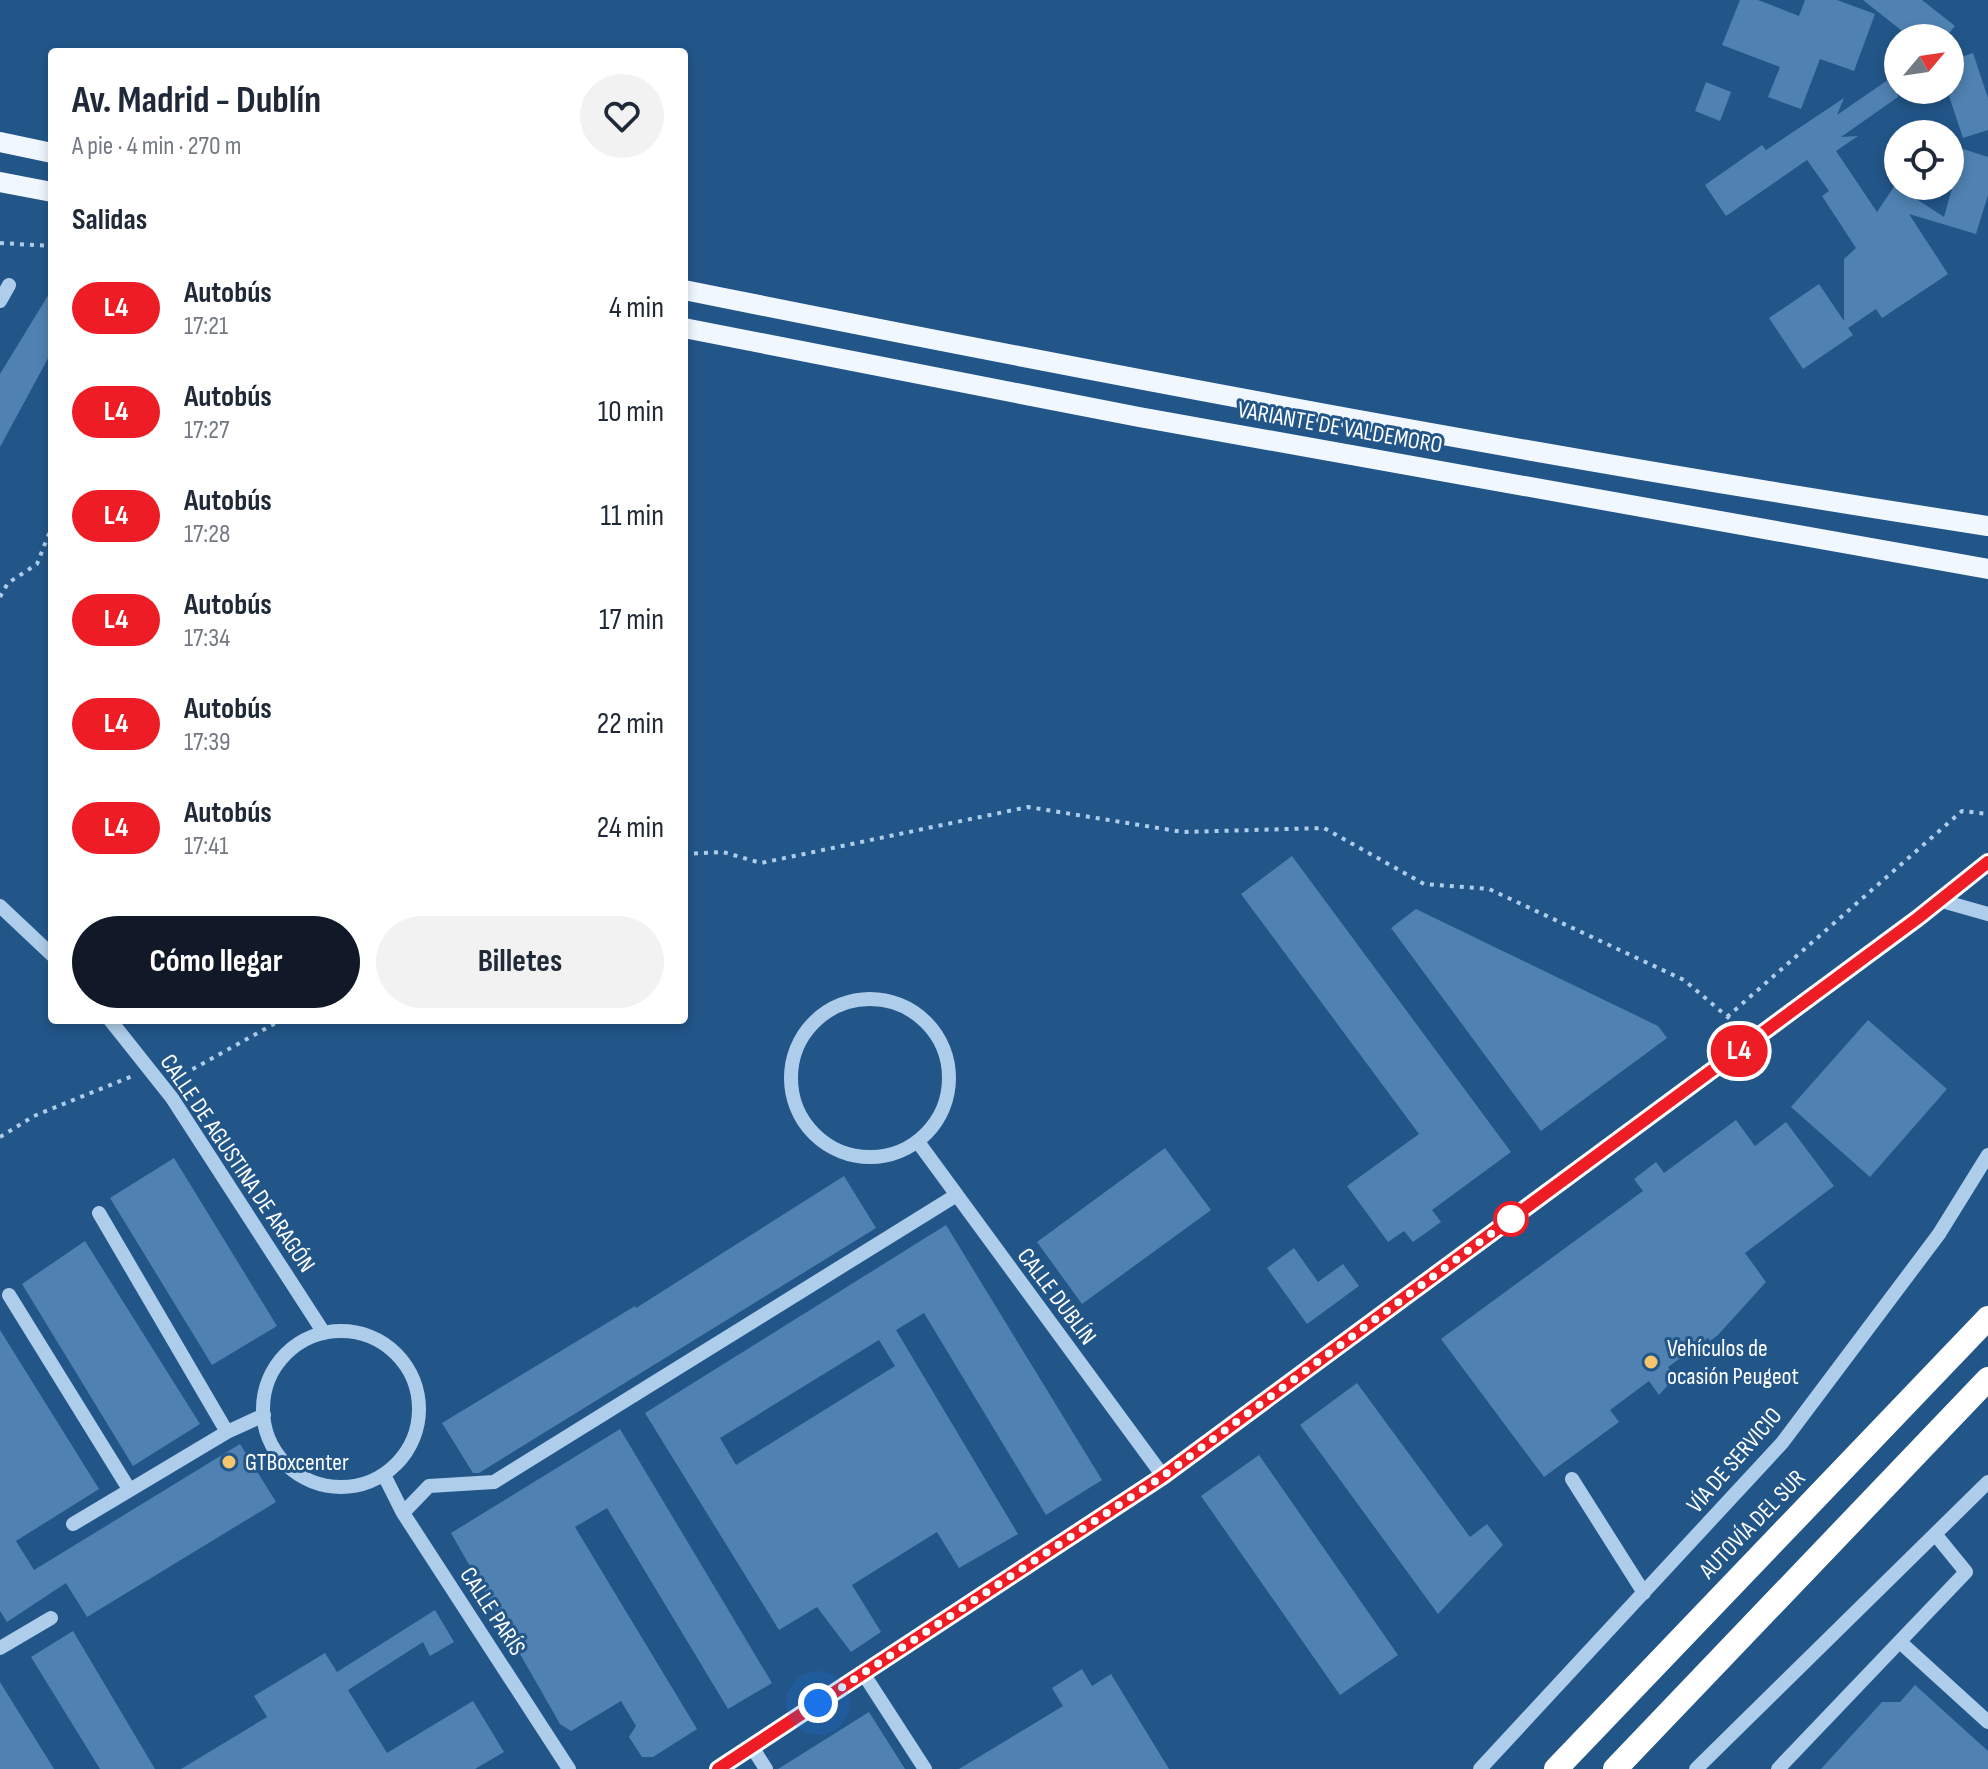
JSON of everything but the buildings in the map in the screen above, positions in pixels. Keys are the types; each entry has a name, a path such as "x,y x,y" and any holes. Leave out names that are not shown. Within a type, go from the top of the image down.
{"highway":[{"name":"AUTOVÍA DEL SUR","path":"1556,1769 1988,1318"},
{"path":"1615,1769 1988,1379"}],"main road":[{"path":"0,142 48,152"},
{"path":"0,182 48,191"},
{"name":"VARIANTE DE VALDEMORO","path":"688,291 1143,382 1988,526"},
{"name":"VARIANTE DE VALDEMORO","path":"688,329 1139,417 1988,569"}],"street":[{"path":"0,301 9,285"},
{"path":"718,1769 1163,1476 1942,901 1988,862"},
{"path":"1942,901 1988,914"},
{"path":"0,906 48,951"},
{"path":"855,999 890,1001 922,1018 943,1046 950,1081 941,1115 918,1142 885,1157 850,1155 818,1139 797,1110 790,1075 799,1041 822,1014 855,999"},
{"name":"CALLE DE AGUSTINA DE ARAGÓN","path":"113,1024 163,1085 324,1333"},
{"name":"CALLE DUBLÍN","path":"918,1142 1163,1476"},
{"name":"VÍA DE SERVICIO","path":"1480,1769 1782,1443 1939,1234 1988,1155"},
{"path":"403,1513 429,1486 494,1482 955,1196"},
{"path":"99,1213 227,1432"},
{"path":"9,1295 129,1489"},
{"path":"348,1331 371,1337 392,1350 407,1368 417,1390 419,1414 414,1438 402,1458 384,1475 364,1484 340,1487 307,1479 280,1457 269,1437 264,1415 265,1393 273,1372 286,1354 303,1341 324,1333 348,1331"},
{"path":"73,1524 227,1432 264,1415"},
{"name":"CALLE PARÍS","path":"384,1475 403,1513 569,1769"},
{"path":"1572,1479 1644,1593"},
{"path":"1696,1769 1988,1482"},
{"path":"1778,1769 1966,1572 1935,1534"},
{"path":"0,1648 51,1618"},
{"path":"1900,1642 1988,1722"},
{"path":"863,1673 925,1769"},
{"path":"752,1747 766,1769"}],"path":[{"path":"0,243 48,246"},
{"path":"0,597 8,583 37,564 48,536"},
{"path":"688,854 723,852 761,863 1028,807 1183,832 1324,828 1424,884 1489,889 1684,980 1754,1040"},
{"path":"1727,1017 1962,811 1988,814"},
{"path":"163,1085 274,1024"},
{"path":"0,1137 34,1116 150,1069"}],"bus line":[{"name":"L4","path":"718,1769 1163,1476 1942,901 1988,862"}],"place":[{"name":"Vehículos de ocasión Peugeot","path":"1651,1362"},
{"name":"GTBoxcenter","path":"229,1462"}],"route":[{"path":"818,1703 1163,1476 1511,1219"}]}
